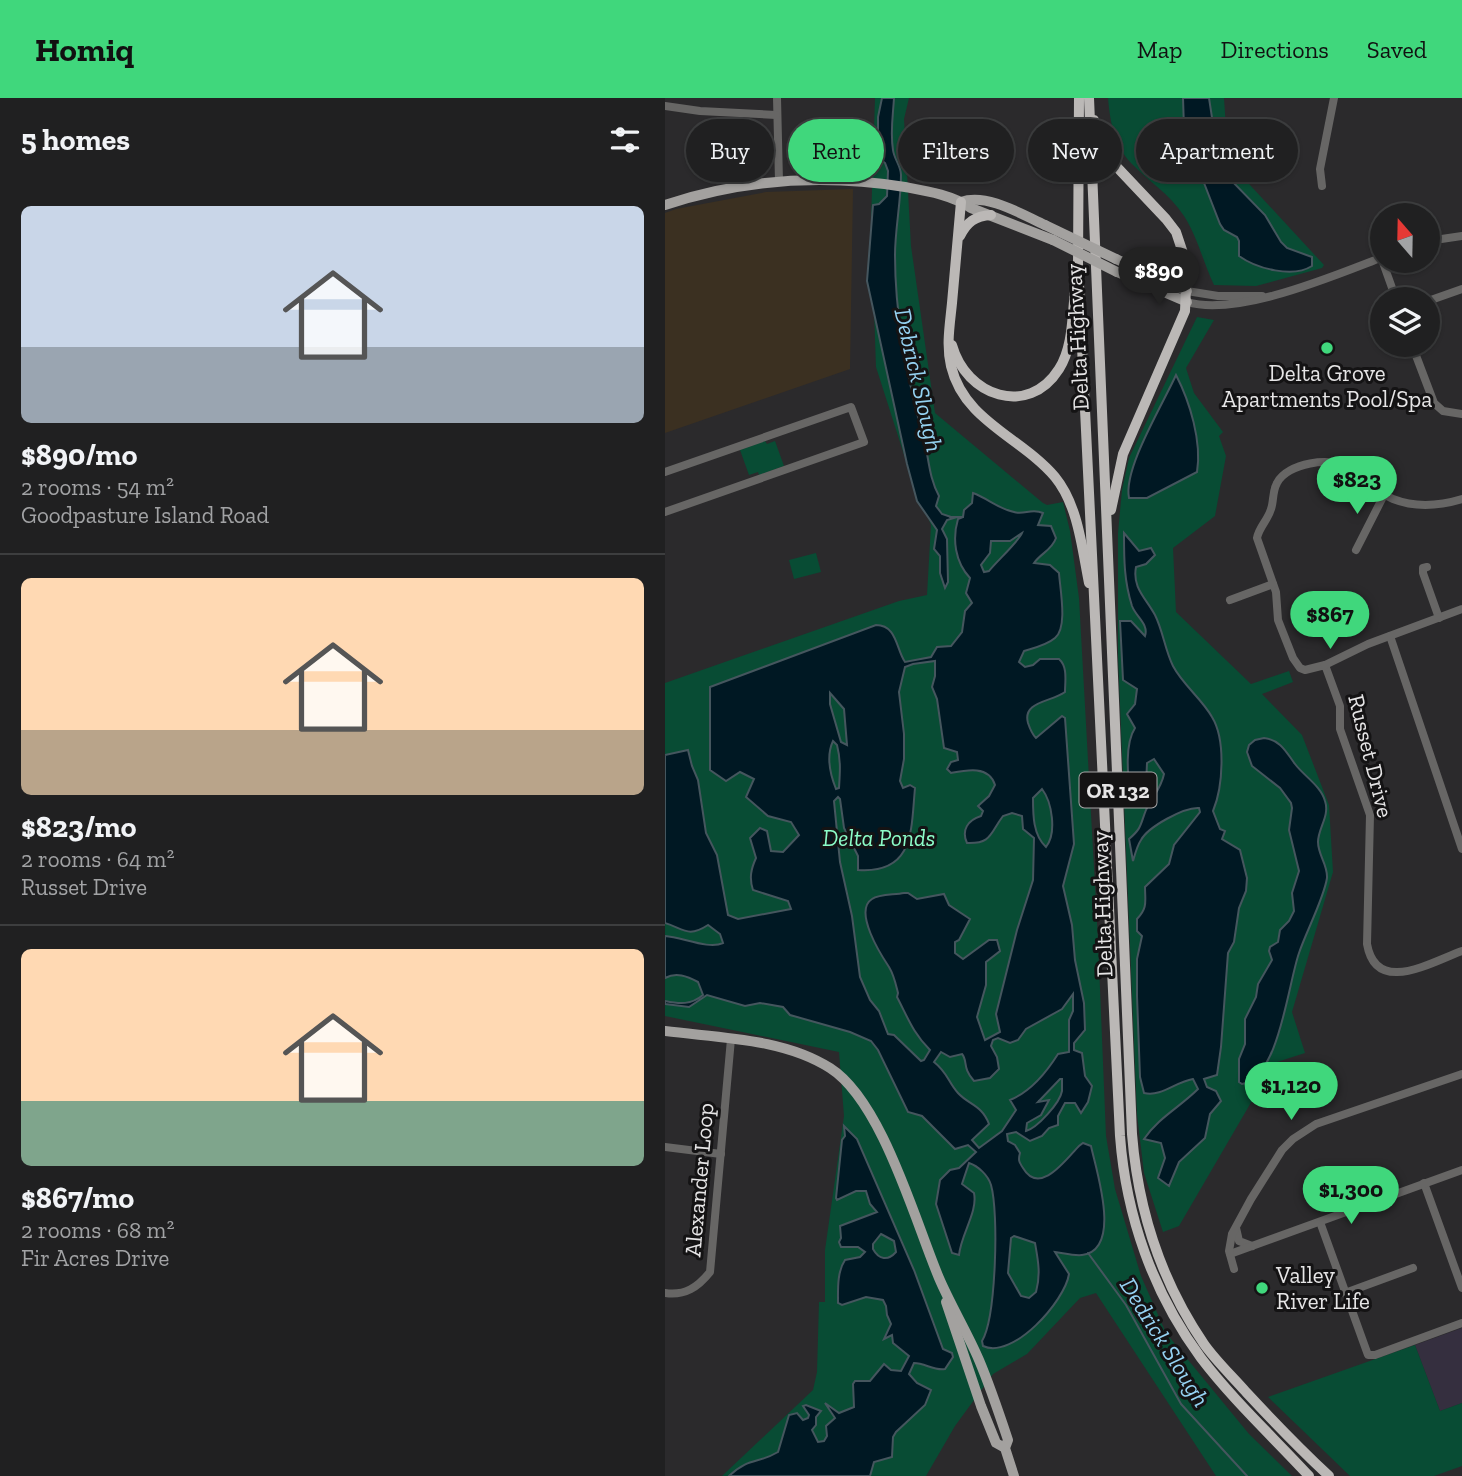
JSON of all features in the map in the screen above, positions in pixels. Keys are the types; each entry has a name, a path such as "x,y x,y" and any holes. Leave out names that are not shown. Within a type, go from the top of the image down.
{"highway":[{"name":"Delta Highway","path":"1086,100 1078,264 1120,1136 1125,1180 1132,1215 1150,1266 1170,1308 1196,1350 1217,1377 1309,1476"},
{"name":"Delta Highway","path":"1086,100 1108,530 1132,1134 1141,1201 1154,1246 1166,1274 1205,1345 1283,1432 1329,1476"},
{"path":"1086,100 1108,156 1176,232 1187,265 1187,296 1175,334 1123,454 1108,530"},
{"path":"961,202 950,331 951,367 967,401 985,419 1038,460 1055,477 1067,497 1082,550 1096,620"},
{"path":"957,242 965,227 974,219 991,215"},
{"path":"950,331 958,361 968,377 979,386 994,394 1007,396 1028,393 1038,388 1057,372 1068,350 1078,264"}],"main road":[{"path":"665,205 738,186 779,181 871,182 915,189 961,202 1053,240 1117,272 1187,296"},
{"path":"961,202 974,197 1003,207 1116,259 1187,296"},
{"path":"665,1031 731,1039 798,1053 831,1069 848,1083 867,1108 878,1129 940,1281 981,1406 996,1443 1005,1448 1014,1476"}],"street":[{"path":"777,98 779,181"},
{"path":"1322,186 1320,169 1334,98"},
{"path":"665,106 700,111 776,115"},
{"path":"1440,239 1462,236"},
{"path":"1187,296 1196,304 1229,305 1253,302 1370,261"},
{"path":"1440,297 1462,289"},
{"path":"1416,357 1436,407 1447,413 1462,414"},
{"path":"665,472 851,407 864,442 665,512"},
{"path":"1462,499 1444,504 1406,503 1384,495 1348,467 1333,462 1315,463 1284,474 1275,486 1271,509 1257,534 1277,596 1278,620 1295,662 1305,670 1462,610"},
{"path":"1356,550 1384,495"},
{"path":"1427,566 1423,568 1423,573 1439,618"},
{"path":"1230,600 1273,583"},
{"path":"1389,636 1443,786 1462,849"},
{"name":"Russet Drive","path":"1325,664 1340,706 1340,729 1370,815 1367,944 1370,958 1381,970 1398,973 1462,951"},
{"name":"Alexander Loop","path":"665,1293 688,1291 710,1272 731,1039"},
{"path":"1234,1269 1230,1242 1236,1228 1282,1150 1301,1133 1333,1118 1462,1074"},
{"path":"665,1147 721,1154"},
{"path":"1230,1254 1462,1170"},
{"path":"1424,1183 1462,1288"},
{"path":"1320,1222 1368,1355 1375,1355 1462,1323"},
{"path":"1236,1228 1239,1241 1252,1246"},
{"path":"1345,1293 1413,1268"}],"shaded area":[{"path":"853,189 850,369 665,433 665,213 766,192"},
{"path":"1462,1328 1462,1403 1440,1411 1415,1345"}],"green space":[{"name":"Delta Ponds","path":"875,98 909,98 904,119 898,119 898,182 907,182 911,246 935,413 1043,503 1047,505 1063,502 1070,531 1079,598 1106,1136 1115,1189 1141,1276 1166,1333 1249,1434 1292,1476 1216,1476 1096,1293 1080,1298 1027,1354 993,1374 955,1426 926,1476 722,1476 813,1390 817,1372 819,1302 825,1302 825,1250 844,1116 839,1052 665,1016 665,683 899,601 927,595 931,525 907,464 876,367 871,221 872,182 884,182 884,119 874,119"},
{"path":"1108,98 1224,98 1225,119 1136,119 1136,167 1122,150 1122,119 1111,119"},
{"path":"1152,182 1247,182 1324,265 1322,268 1256,286 1214,285 1193,233 1184,216"},
{"path":"1197,317 1214,320 1186,368 1194,393 1223,432 1219,436 1226,456 1215,516 1173,548 1176,612 1251,684 1289,671 1293,682 1262,694 1302,735 1329,805 1333,872 1292,1012 1305,1053 1274,1063 1179,1226 1163,1232 1144,1173 1137,1114 1118,656 1118,533 1122,490 1129,458"},
{"path":"765,441 767,444 775,441 784,466 759,475 758,472 749,475 740,450"},
{"path":"816,553 821,572 794,579 789,560"},
{"path":"1415,1345 1440,1411 1462,1403 1462,1466 1434,1476 1350,1476 1268,1397"}],"water":[{"path":"882,98 894,98 892,143 898,164 898,182 901,182 895,255 897,302 912,394 931,475 939,496 936,506 942,514 954,518 947,520 942,529 947,539 948,582 945,588 940,573 940,556 934,549 937,530 917,501 867,281 873,205 879,204 887,196 884,119 878,117"},
{"path":"1183,98 1209,98 1212,119 1184,119"},
{"path":"1202,182 1233,182 1265,215 1287,248 1312,257 1312,266 1304,270 1285,272 1255,265 1239,256 1239,241 1220,224"},
{"path":"1176,375 1194,422 1198,448 1197,472 1147,498 1129,498 1132,471 1138,454"},
{"path":"973,493 1009,511 1043,513 1038,525 1051,526 1056,538 1052,546 1034,563 1050,565 1059,573 1062,608 1059,633 1044,644 1024,651 1019,662 1025,667 1040,659 1059,659 1065,670 1065,692 1034,706 1027,716 1036,738 1062,716 1065,718 1074,844 1063,886 1084,1003 1085,1030 1074,1043 1074,1050 1082,1053 1085,1076 1092,1086 1088,1102 1081,1113 1075,1103 1065,1103 1058,1116 1058,1125 1049,1128 1042,1136 1030,1141 1016,1132 1007,1134 1008,1141 1015,1145 1020,1153 1019,1161 1023,1168 1030,1176 1037,1178 1053,1172 1083,1143 1091,1146 1104,1208 1101,1239 1094,1250 1082,1255 1055,1252 1069,1274 1058,1299 1048,1312 1022,1336 995,1348 983,1346 982,1341 987,1329 995,1265 995,1218 990,1181 982,1171 969,1163 962,1184 974,1193 974,1208 959,1255 952,1253 936,1204 940,1180 950,1170 959,1168 976,1152 968,1145 955,1149 922,1116 908,1112 871,1041 850,1032 790,1015 783,1007 760,1003 745,1006 707,995 689,1007 665,1004 665,1001 690,1002 703,995 698,982 690,978 677,975 665,978 665,936 710,945 723,943 720,934 708,925 691,932 665,923 665,755 688,750 698,780 706,833 717,855 728,915 738,919 791,909 788,901 753,890 751,874 756,858 750,838 760,828 767,831 771,851 783,852 799,835 791,822 768,816 746,797 754,779 740,772 726,781 710,770 710,687 876,625 883,626 892,633 905,662 931,657 937,647 951,646 962,632 965,611 972,603 966,593 970,578 958,558 955,534 958,519 963,517 964,510 972,503","holes":["1022,533 989,571 984,572 981,565 990,553 991,541 1010,541","935,661 932,687 937,699 944,748 957,752 958,760 951,762 947,769 951,773 976,770 988,774 995,785 989,796 978,806 983,811 981,816 967,826 967,843 986,839 1003,816 1012,813 1022,816 1023,829 1034,838 1033,880 1017,930 996,1014 1000,1032 985,1040 977,1017 986,985 986,962 1000,951 997,940 989,940 963,959 955,953 955,942 959,940 970,919 949,905 944,894 917,899 908,893 883,895 875,897 867,905 870,933 892,973 897,997 915,1031 930,1050 921,1061 894,1035 888,1034 860,977 852,916 840,862 834,801 838,797 840,799 844,828 858,856 858,870 890,865 900,857 910,833 915,788 910,785 903,788 900,781 904,759 904,734 899,692 905,667","830,693 844,709 847,745 841,742 830,704","833,741 837,745 840,761 839,788 836,789 830,753","1042,789 1052,818 1051,834 1046,847 1036,831 1033,798","1073,994 1073,1011 1069,1020 1069,1052 1058,1054 1037,1081 1010,1100 1016,1110 1002,1131 979,1148 972,1140 989,1124 986,1118 958,1093 934,1062 941,1052 950,1057 962,1054 974,1081 990,1078 999,1069 991,1046 993,1040 998,1038 1010,1043 1018,1040 1026,1029 1062,1009","1062,1079 1062,1091 1053,1108 1026,1131 1027,1123 1041,1115 1049,1100 1038,1102","1014,1236 1035,1243 1039,1273 1036,1292 1029,1298 1021,1296 1008,1273 1011,1238"]},
{"path":"1124,533 1139,551 1151,548 1155,555 1146,564 1136,567 1136,581 1158,621 1173,666 1208,710 1216,727 1221,751 1221,777 1213,811 1220,829 1225,831 1222,839 1240,850 1247,878 1234,942 1228,953 1217,1075 1204,1079 1207,1087 1216,1091 1221,1101 1210,1114 1205,1138 1179,1162 1169,1186 1158,1178 1165,1158 1161,1143 1144,1139 1156,1125 1198,1089 1193,1079 1157,1093 1144,1093 1140,1077 1137,996 1137,959 1142,936 1137,931 1137,919 1144,908 1145,887 1169,864 1174,845 1200,812 1199,808 1185,811 1151,829 1140,842 1133,861 1129,839 1140,826 1164,774 1154,759 1147,763 1146,786 1138,806 1131,806 1128,755 1135,728 1127,714 1135,704 1137,689 1123,680 1120,621 1131,621 1145,636 1146,632 1129,597"},
{"path":"1264,738 1283,747 1323,796 1326,812 1318,842 1327,878 1299,953 1273,1048 1255,1078 1242,1084 1239,1082 1239,1059 1245,1044 1245,1019 1256,997 1258,984 1272,960 1270,947 1278,942 1280,930 1294,911 1292,893 1299,871 1289,830 1291,803 1280,788 1252,766 1247,752 1249,745 1255,740"},
{"path":"844,1126 857,1139 914,1270 943,1349 952,1353 953,1357 945,1369 914,1363 909,1374 917,1383 931,1390 925,1405 893,1437 892,1457 874,1462 870,1476 729,1476 748,1463 778,1452 789,1415 797,1413 803,1420 808,1418 803,1406 821,1411 812,1430 818,1442 824,1441 827,1436 826,1426 835,1418 825,1403 839,1413 854,1407 855,1381 870,1381 884,1364 891,1370 901,1371 909,1356 893,1343 892,1335 884,1339 891,1324 883,1300 866,1297 842,1305 838,1303 842,1265 845,1260 860,1257 865,1252 858,1247 841,1247 840,1226 877,1212 870,1204 866,1191 856,1191 837,1200 836,1198 842,1140 845,1136","holes":["881,1234 894,1241 896,1252 890,1257 881,1257 875,1253 873,1244"]}],"waterway":[{"name":"Debrick Slough","path":"950,517 963,517"},
{"name":"Dedrick Slough","path":"1088,1253 1126,1305 1181,1404 1247,1476"}],"place":[{"name":"Delta Grove Apartments Pool/Spa","path":"1327,348"},
{"name":"Valley River Life","path":"1262,1288"}]}
